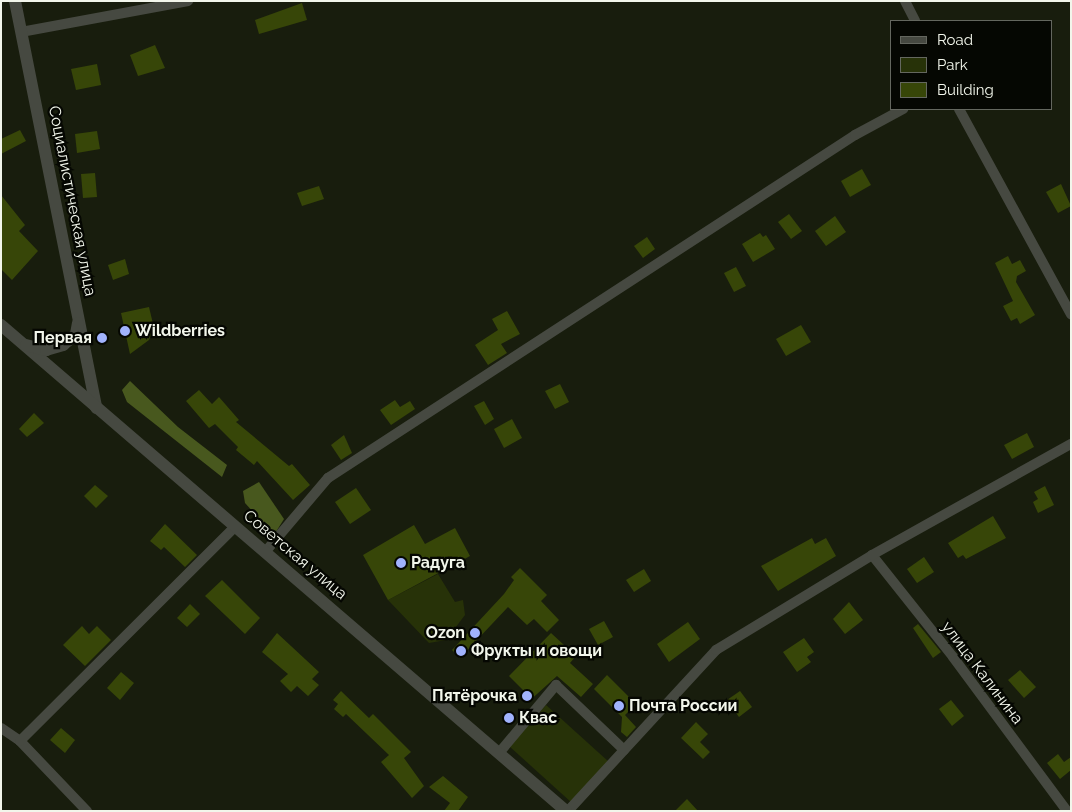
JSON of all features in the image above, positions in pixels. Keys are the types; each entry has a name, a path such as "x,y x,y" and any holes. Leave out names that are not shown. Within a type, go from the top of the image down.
{"street":[{"name":"Социалистическая улица","path":"15,1 96,408"},
{"path":"21,32 188,1"},
{"path":"906,1 915,20"},
{"path":"266,551 328,478 855,135 901,110"},
{"path":"960,110 1071,314"},
{"path":"24,344 46,350 63,345 76,334 79,321"},
{"name":"Советская улица","path":"1,325 567,811"},
{"path":"567,811 716,650 872,555 1071,444"},
{"path":"20,741 235,527"},
{"name":"улица Калинина","path":"872,555 954,657 1067,811"},
{"path":"499,753 556,685 624,750"},
{"path":"1,728 20,741 87,811"}],"green space":[{"path":"130,381 178,427 227,465 222,477 127,402 122,390"},
{"path":"259,482 284,519 274,535 245,503 243,491"},
{"path":"438,574 455,602 463,600 465,615 446,640 429,643 388,600"},
{"path":"546,705 609,762 572,803 509,746"}],"building":[{"path":"302,3 307,20 259,34 255,20"},
{"path":"155,45 165,68 138,76 130,55"},
{"path":"97,64 101,85 76,90 71,69"},
{"path":"20,130 26,141 1,154 1,139"},
{"path":"97,131 100,149 77,153 75,134"},
{"path":"862,169 871,185 850,197 841,181"},
{"path":"95,173 97,197 83,198 81,174"},
{"path":"1061,184 1071,206 1058,213 1046,192"},
{"path":"319,186 324,199 302,206 297,193"},
{"path":"1,195 25,225 19,231 38,251 12,280 1,269"},
{"path":"789,214 802,231 791,239 778,222"},
{"path":"835,216 846,232 826,246 815,231"},
{"path":"760,233 763,237 766,235 775,249 753,262 742,244"},
{"path":"647,237 655,249 643,258 634,246"},
{"path":"1008,256 1012,264 1020,260 1026,271 1017,276 1016,282 1035,315 1020,324 1017,318 1011,321 1003,306 1013,301 995,263"},
{"path":"125,259 129,274 113,280 108,265"},
{"path":"736,267 746,286 734,292 724,273"},
{"path":"149,307 154,328 149,340 130,354 121,313"},
{"path":"507,311 520,334 501,344 507,353 488,365 475,345 498,330 492,319"},
{"path":"801,325 811,342 786,356 776,339"},
{"path":"560,384 569,402 555,409 545,391"},
{"path":"199,390 212,404 219,397 239,420 236,422 289,466 292,464 310,485 293,500 257,461 254,465 236,450 238,447 215,424 209,428 186,401"},
{"path":"395,400 400,407 410,401 415,409 391,425 380,410"},
{"path":"484,401 494,419 485,425 474,406"},
{"path":"34,413 44,423 27,437 19,429"},
{"path":"512,419 522,438 504,448 494,429"},
{"path":"1027,433 1034,447 1012,459 1004,445"},
{"path":"344,435 352,453 341,460 331,445"},
{"path":"95,485 108,496 96,508 84,496"},
{"path":"1045,486 1054,505 1038,513 1033,502 1038,499 1034,492"},
{"path":"356,488 371,510 350,524 335,502"},
{"path":"993,516 1006,538 966,559 963,555 958,558 948,543"},
{"path":"165,524 197,555 185,567 164,547 161,550 150,541"},
{"path":"414,525 425,544 455,528 470,556 388,600 363,555"},
{"path":"812,538 815,544 826,538 836,556 778,591 761,566"},
{"path":"924,557 934,572 917,583 907,569"},
{"path":"520,568 547,595 541,601 559,620 547,632 534,619 527,625 508,607 460,658 452,650 504,594 514,580 511,577"},
{"path":"644,569 651,581 634,592 626,580"},
{"path":"222,580 260,618 245,634 205,596"},
{"path":"849,602 863,620 845,634 833,619"},
{"path":"190,604 200,614 187,627 177,618"},
{"path":"604,621 613,637 598,645 589,629"},
{"path":"688,622 700,639 669,662 657,644"},
{"path":"918,624 941,652 933,658 913,628"},
{"path":"82,626 89,634 97,626 111,640 85,666 63,645"},
{"path":"277,633 319,672 312,679 319,685 308,696 297,686 291,692 280,681 288,674 262,652"},
{"path":"551,633 576,656 570,663 593,684 581,697 557,676 527,703 520,696 524,691 509,676"},
{"path":"804,638 814,652 807,657 811,662 797,672 783,652"},
{"path":"1020,670 1036,687 1024,698 1008,680"},
{"path":"121,672 134,683 120,700 107,688"},
{"path":"607,675 636,704 625,715 636,727 627,737 621,732 622,717 594,689"},
{"path":"341,691 369,718 373,714 411,752 404,758 424,786 412,798 381,762 389,755 346,714 343,717 334,709 338,704 333,700"},
{"path":"740,691 752,707 739,717 727,700"},
{"path":"951,700 964,716 952,726 939,709"},
{"path":"696,722 708,734 700,742 710,752 703,759 681,738"},
{"path":"61,728 75,740 65,753 50,740"},
{"path":"1058,754 1064,762 1071,757 1071,770 1060,779 1047,763"},
{"path":"443,776 468,797 458,811 444,811 450,803 429,787"},
{"path":"687,799 698,811 675,811"}],"place":[{"name":"Wildberries","path":"125,331"},
{"name":"Первая","path":"102,338"},
{"name":"Радуга","path":"401,563"},
{"name":"Ozon","path":"475,633"},
{"name":"Фрукты и овощи","path":"461,651"},
{"name":"Пятёрочка","path":"527,696"},
{"name":"Почта России","path":"619,706"},
{"name":"Квас","path":"509,718"}]}
